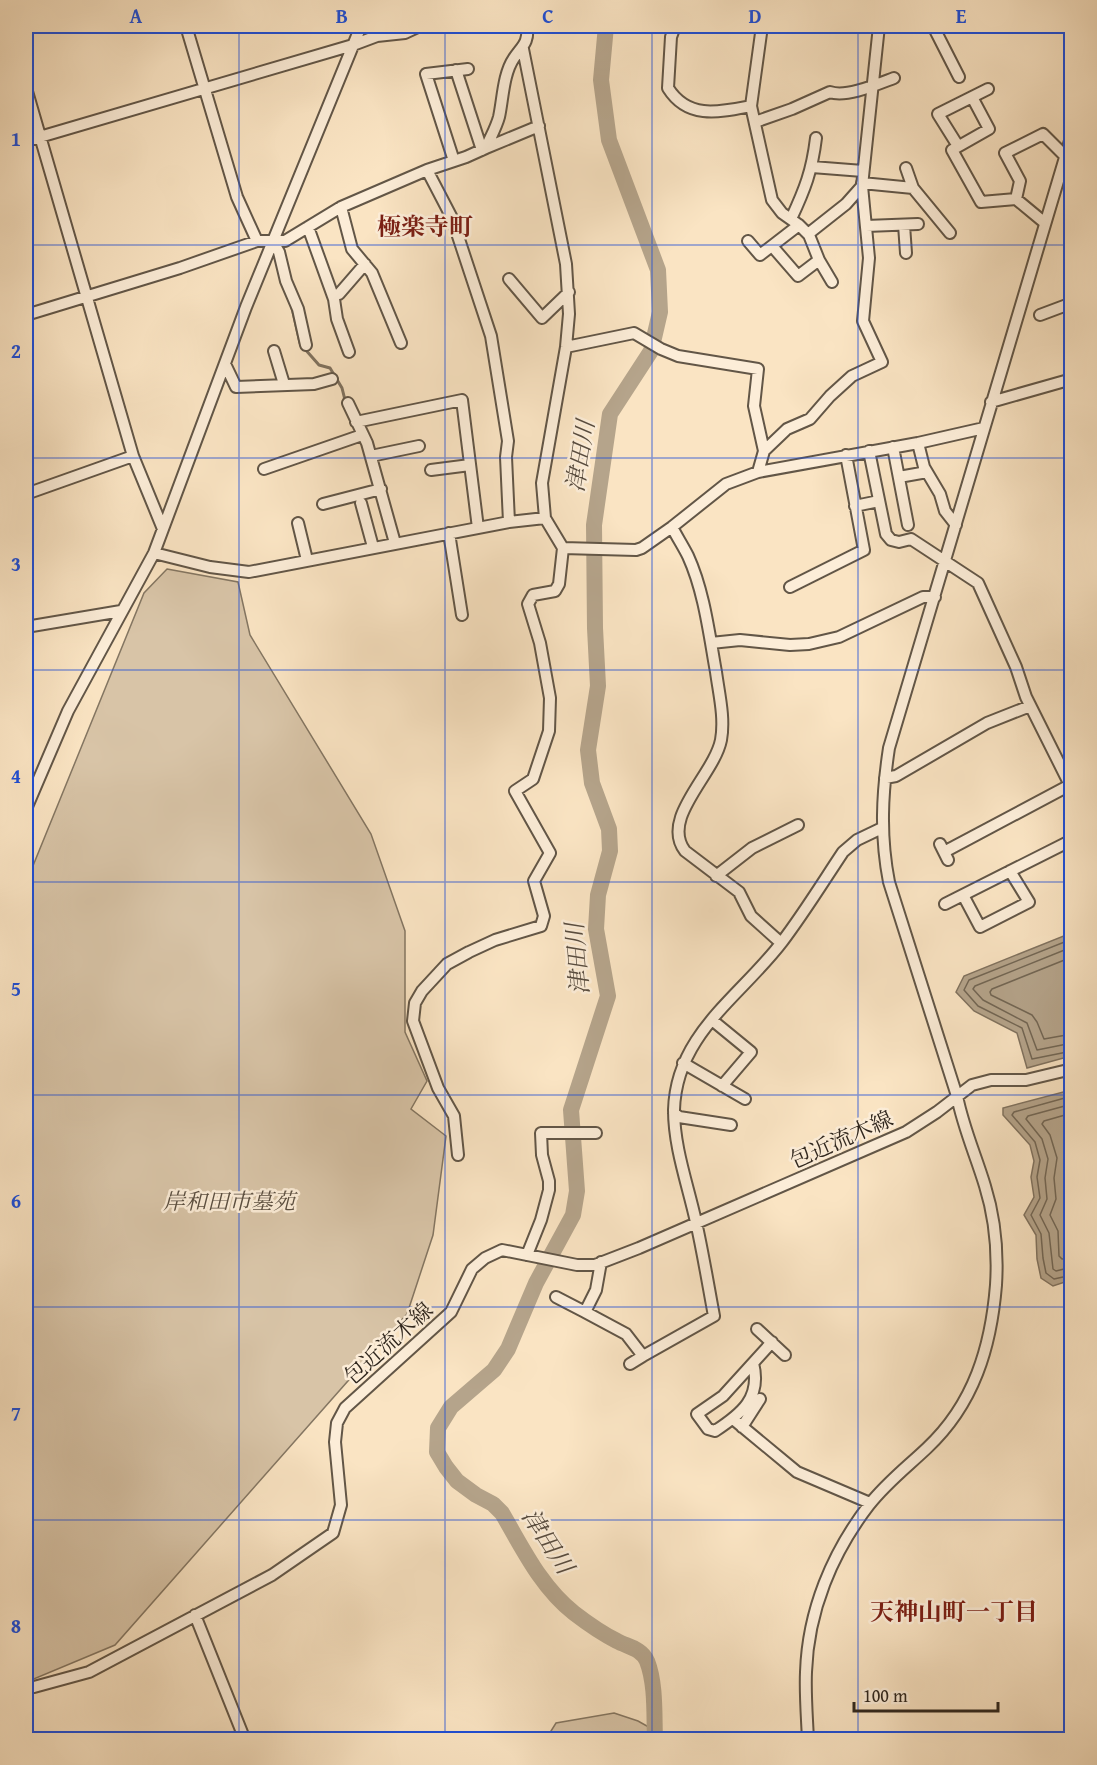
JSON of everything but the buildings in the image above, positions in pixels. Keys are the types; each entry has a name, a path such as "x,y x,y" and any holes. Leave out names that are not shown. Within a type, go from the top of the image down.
{"street":[{"path":"186,26 237,197 257,241"},
{"path":"26,809 68,711 154,553 225,364 361,26"},
{"path":"26,141 377,36 405,33 420,26"},
{"path":"484,149 498,120 513,59 523,49 528,34 527,26"},
{"path":"675,26 671,37 668,88 672,95 689,108 711,113 751,106"},
{"path":"762,26 751,106 772,200 808,234 832,282"},
{"path":"764,451 787,429 810,419 852,376 882,362 863,321 869,258 862,185 879,26"},
{"path":"933,26 959,77"},
{"path":"458,1155 454,1116 438,1088 413,1021 415,1003 422,991 447,964 495,940 541,926 544,916 534,881 550,853 515,791 533,779 549,731 550,698 540,643 528,604 533,595 555,591 559,584 563,548 545,518 542,483 566,346 569,292 566,264 523,49"},
{"path":"454,161 426,74 468,69"},
{"path":"456,70 484,149"},
{"path":"755,122 830,92 837,95 894,78"},
{"path":"26,88 134,456 163,529"},
{"path":"958,146 938,114 988,88"},
{"path":"972,97 989,129 952,150 981,202 1016,199 1045,223"},
{"path":"26,315 180,268 257,241 285,241 342,207 427,170 539,126"},
{"path":"808,1740 806,1670 808,1646 818,1602 827,1576 840,1548 870,1503 897,1474 945,1430 960,1409 979,1371 986,1350 996,1285 997,1257 986,1188 961,1118 957,1096 889,882 882,828 889,748 1069,145 1044,134 1005,153 1020,181 1016,199"},
{"path":"748,241 760,255 795,222 812,167 816,138"},
{"path":"812,167 863,171"},
{"path":"906,168 913,188 950,233"},
{"path":"427,170 452,218 491,336 508,441 506,457 509,522"},
{"path":"862,185 913,188"},
{"path":"808,234 846,204 862,185"},
{"path":"342,207 352,249 372,273 401,343"},
{"path":"866,226 918,224"},
{"path":"904,225 906,253"},
{"path":"308,227 323,281 334,299 333,320 350,352"},
{"path":"273,242 296,293 306,345"},
{"path":"772,246 798,276 819,260"},
{"path":"339,294 364,264"},
{"path":"509,279 542,318 569,292"},
{"path":"1040,315 1071,303"},
{"path":"566,346 634,333 678,356 758,369 754,406 764,451 758,472"},
{"path":"274,351 284,384"},
{"path":"225,364 236,387 332,379"},
{"path":"992,402 1071,379"},
{"path":"356,422 462,400 478,528"},
{"path":"348,404 371,456 395,543"},
{"path":"563,548 611,551 642,548 726,484 758,472 918,443 984,428"},
{"path":"264,469 362,435"},
{"path":"918,443 927,472 945,511 956,525"},
{"path":"371,456 419,446"},
{"path":"893,447 908,525"},
{"path":"869,451 886,534 891,540 899,542 911,539 978,583 1016,667 1030,706 1067,768 1071,787 944,852"},
{"path":"790,587 864,550 846,455"},
{"path":"26,494 134,456"},
{"path":"431,470 470,465"},
{"path":"899,477 927,472"},
{"path":"323,504 381,489"},
{"path":"855,506 879,501"},
{"path":"361,503 374,547"},
{"path":"154,553 210,567 249,572 509,522 545,518"},
{"path":"297,523 307,560"},
{"path":"672,527 694,572 711,643 723,724 720,742 706,772 679,818 677,831 679,843 685,851 739,892 751,916 781,943"},
{"path":"449,533 462,615"},
{"path":"711,643 740,640 790,645 809,644 839,637 923,597 935,597"},
{"path":"26,627 121,611"},
{"path":"885,778 896,776 987,723 1030,706"},
{"path":"717,876 752,848 798,825"},
{"path":"630,1364 714,1316 697,1223 678,1153 674,1113 683,1064 692,1044 781,943 843,852 857,840 882,828"},
{"path":"945,904 1071,840"},
{"path":"963,895 980,927 1029,902 1010,872"},
{"path":"712,1020 751,1052 722,1086"},
{"path":"683,1064 745,1099"},
{"name":"包近流木線","path":"26,1688 89,1672 272,1575 333,1533 341,1505 335,1442 337,1423 345,1408 451,1312 472,1269 485,1258 502,1250 577,1265 595,1265 906,1132 972,1085 991,1080 1026,1080 1071,1069"},
{"path":"674,1113 679,1117 731,1125"},
{"path":"530,1256 549,1190 542,1155 541,1133 596,1133"},
{"path":"585,1312 596,1290 601,1262"},
{"path":"556,1297 626,1334 643,1356"},
{"path":"757,1329 785,1355"},
{"path":"759,1399 737,1423 715,1431 708,1429 697,1414 723,1396 772,1342"},
{"path":"737,1423 739,1415 753,1395 756,1374 753,1364"},
{"path":"737,1423 797,1472 870,1503"},
{"path":"195,1615 245,1740"}],"green space":[{"name":"岸和田市墓苑","path":"167,569 238,582 250,635 371,834 405,931 405,1032 427,1081 411,1109 446,1136 433,1235 407,1314 115,1645 29,1681 26,1680 26,883 144,593"},
{"path":"614,1713 638,1721 670,1739 546,1739 556,1723"}],"water":[{"path":"1071,933 1071,1056 1027,1068 1017,1033 974,1011 956,992 964,976"},
{"path":"1071,1090 1071,1280 1053,1286 1041,1278 1036,1235 1024,1215 1034,1197 1031,1177 1034,1161 1030,1145 1003,1115 1003,1108"}],"waterway":[{"name":"津田川","path":"606,26 601,80 609,140 658,270 660,312 651,351 610,414 594,525 598,686 588,750 592,783 609,829 610,851 598,895 596,929 608,996 571,1110 577,1191 573,1215 536,1283 508,1349 494,1370 451,1407 438,1428 437,1452 457,1481 493,1504 502,1513 534,1567 562,1603 595,1628 638,1651 644,1657 650,1670 653,1690 655,1740"},
{"path":"292,308 300,343"},
{"path":"304,348 319,365 330,368 342,388 345,400"}],"district":[{"name":"極楽寺町","path":"425,226"},
{"name":"天神山町一丁目","path":"954,1611"}]}
